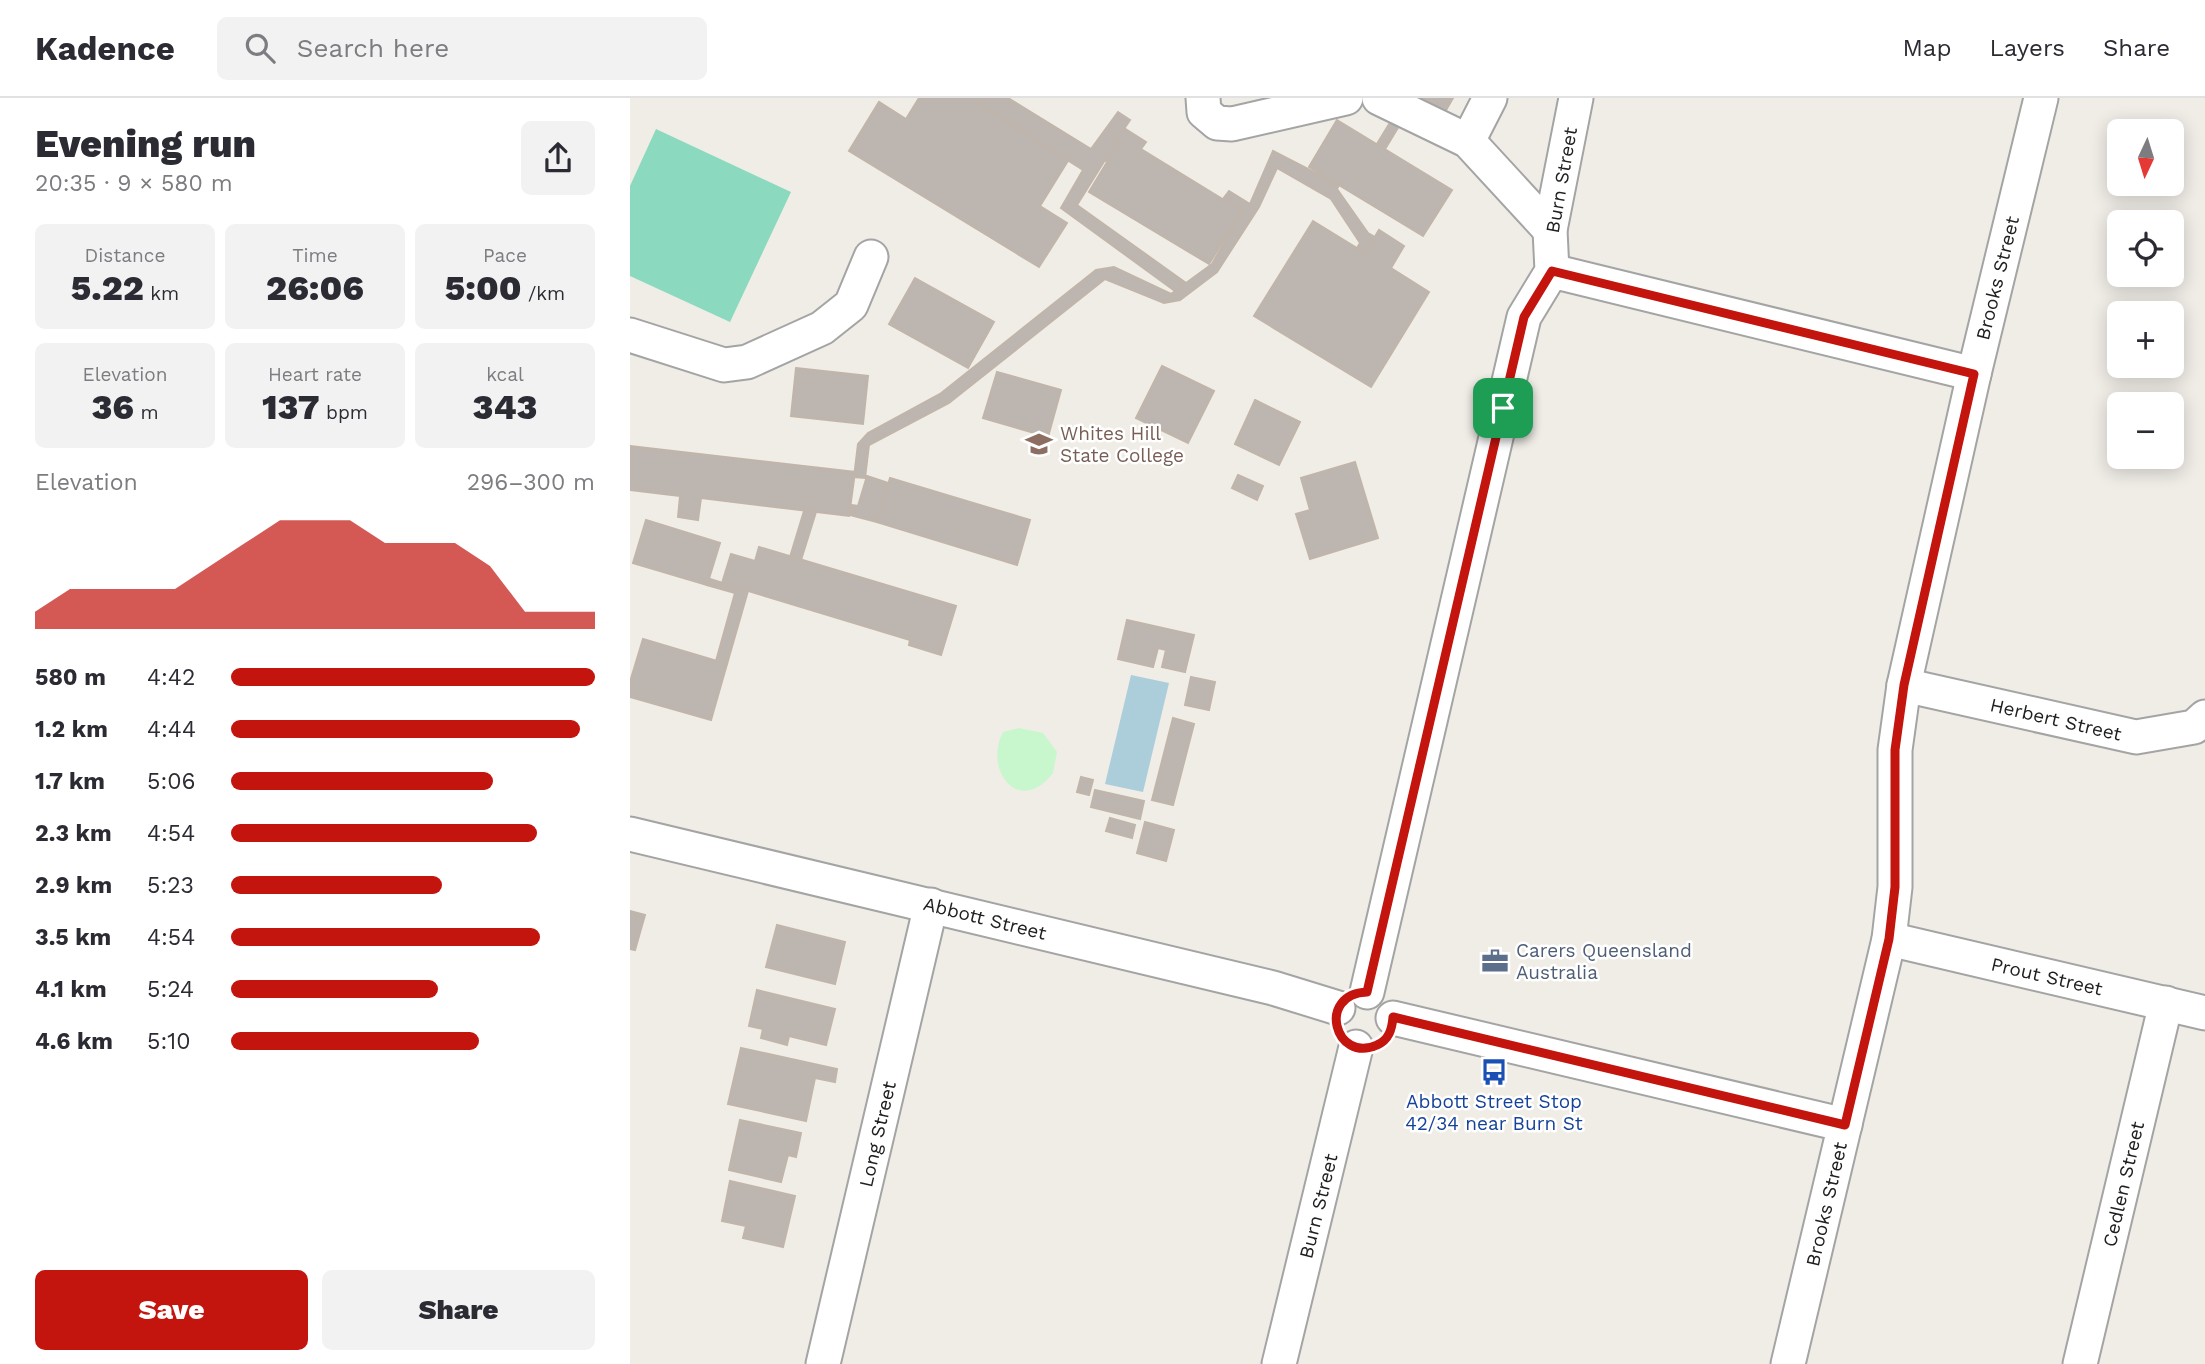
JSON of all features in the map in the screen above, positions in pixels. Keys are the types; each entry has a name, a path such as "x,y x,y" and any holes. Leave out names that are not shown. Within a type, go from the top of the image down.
{"street":[{"path":"1203,98 1204,112 1217,122 1233,124 1346,98"},
{"path":"1379,98 1468,141 1550,230"},
{"path":"1468,141 1490,98"},
{"name":"Burn Street","path":"1552,271 1550,230 1576,98"},
{"name":"Brooks Street","path":"1788,1364 1889,939 1895,887 1895,750 1904,685 1974,374 2041,98"},
{"path":"630,335 724,365 747,362 822,328 851,304 871,257"},
{"path":"1367,992 1524,317 1552,271 1974,374"},
{"name":"Herbert Street","path":"1904,685 2136,737 2194,727 2205,717"},
{"name":"Abbott Street","path":"630,834 1273,988 1338,1008"},
{"name":"Long Street","path":"822,1364 931,905"},
{"name":"Prout Street","path":"1889,939 2205,1013"},
{"path":"1367,992 1385,1000 1393,1017 1392,1027 1382,1042 1365,1048 1356,1047 1340,1036 1336,1017 1338,1008 1350,995 1367,992"},
{"name":"Cedlen Street","path":"2080,1364 2166,1003"},
{"path":"1393,1017 1845,1125"},
{"name":"Burn Street","path":"1279,1364 1356,1047"}],"green space":[{"path":"656,129 791,192 730,322 630,276 630,186"},
{"path":"1019,728 1043,733 1057,752 1053,773 1040,785 1028,790 1017,789 1008,783 1001,773 998,761 998,746 1003,732"}],"water":[{"path":"1131,675 1169,683 1143,792 1105,784"}],"building":[{"path":"919,98 970,98 1069,159 1040,206 1067,223 1039,267 849,151 879,102 906,119"},
{"path":"970,98 1008,98 1091,149 1118,112 1130,120 1115,142 1118,144 1107,162 1105,160 1077,205 1186,283 1175,291 1061,208 1083,170"},
{"path":"1405,98 1416,98 1385,149 1377,144"},
{"path":"1421,98 1453,98 1445,112"},
{"path":"1337,120 1452,190 1423,236 1309,167"},
{"path":"1124,128 1146,142 1141,149 1242,211 1209,264 1089,192 1118,144 1115,142"},
{"path":"1273,151 1339,185 1337,189 1368,233 1375,237 1365,253 1357,248 1360,243 1331,199 1277,168 1259,207 1217,272 1180,300 1164,303 1105,279 949,403 869,445 865,478 854,477 858,444 868,433 940,394 1096,270 1114,267 1171,294 1212,264 1242,211 1223,199 1229,191 1250,204"},
{"path":"1313,221 1365,253 1379,230 1404,246 1391,268 1429,292 1371,387 1254,316"},
{"path":"915,278 994,322 968,368 889,324"},
{"path":"1162,366 1214,391 1188,443 1136,418"},
{"path":"796,368 868,376 863,424 791,416"},
{"path":"997,372 1061,390 1048,437 983,418"},
{"path":"1255,400 1300,422 1279,465 1235,444"},
{"path":"630,446 855,472 849,516 701,498 698,520 678,517 680,496 630,490"},
{"path":"1355,462 1378,538 1310,559 1296,514 1310,510 1301,478"},
{"path":"1238,475 1263,486 1257,500 1232,488"},
{"path":"867,476 888,483 877,522 850,515 851,505 858,506"},
{"path":"890,478 1030,520 1017,565 877,522"},
{"path":"804,511 816,512 801,560 790,557"},
{"path":"646,520 720,543 707,585 633,563"},
{"path":"759,547 956,606 941,655 909,645 910,640 722,583 731,554 755,561"},
{"path":"710,579 748,591 727,664 716,661 735,593 707,585"},
{"path":"1127,620 1194,635 1185,672 1162,667 1166,650 1158,648 1153,667 1118,659"},
{"path":"643,639 727,664 711,720 630,697 630,682"},
{"path":"1191,677 1215,682 1209,710 1185,705"},
{"path":"1173,718 1194,724 1173,805 1152,800"},
{"path":"1081,777 1093,780 1089,795 1077,792"},
{"path":"1095,790 1144,801 1140,819 1091,807"},
{"path":"1110,818 1135,825 1132,838 1106,831"},
{"path":"1145,822 1174,830 1166,861 1137,853"},
{"path":"630,911 645,915 635,950 630,949"},
{"path":"777,925 845,942 835,984 766,967"},
{"path":"757,990 835,1009 826,1045 789,1036 787,1045 761,1038 763,1029 749,1026"},
{"path":"741,1048 837,1069 835,1082 815,1078 806,1121 728,1104"},
{"path":"740,1120 801,1133 796,1157 788,1155 781,1182 729,1170"},
{"path":"730,1181 795,1196 783,1247 743,1238 746,1226 722,1221"}],"place":[{"name":"Whites Hill State College","path":"1039,444"},
{"name":"Carers Queensland Australia","path":"1495,961"},
{"name":"Abbott Street Stop 42/34 near Burn St","path":"1494,1072"}],"route":[{"path":"1552,271 1974,374 1904,685 1895,750 1895,887 1889,939 1845,1125 1393,1017 1388,1035 1374,1046 1356,1047 1340,1036 1336,1017 1338,1008 1350,995 1367,992 1503,408 1524,317 1552,271"}]}
